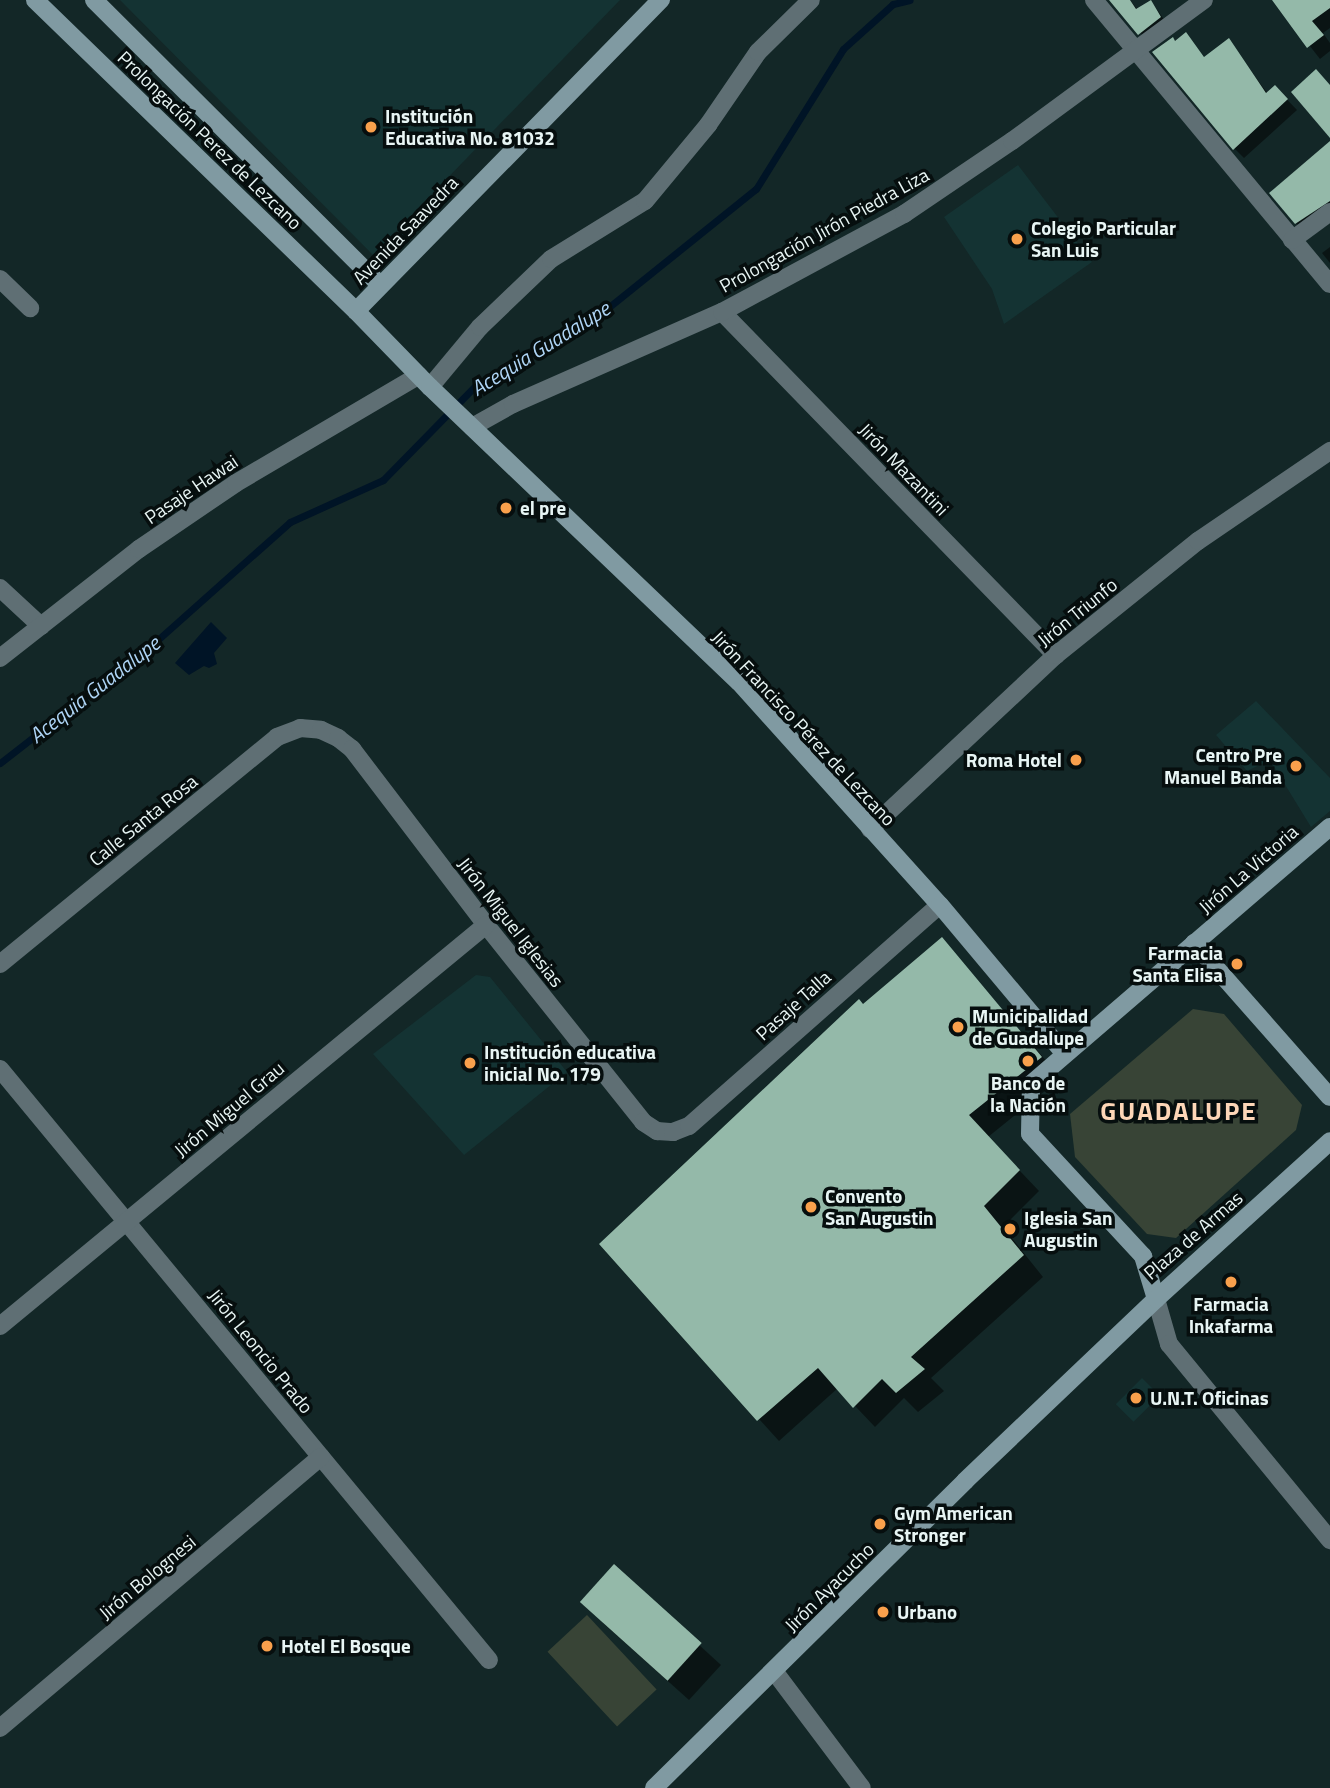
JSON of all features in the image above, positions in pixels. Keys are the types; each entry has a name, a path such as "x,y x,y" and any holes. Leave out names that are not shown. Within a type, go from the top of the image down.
{"street":[{"name":"Prolongación Perez de Lezcano","path":"35,0 356,311 424,381"},
{"name":"Prolongación Perez de Lezcano","path":"94,0 380,285"},
{"name":"Avenida Saavedra","path":"356,311 661,0"},
{"name":"Pasaje Hawai","path":"0,659 139,549 236,483 424,381 551,259 645,201 708,125 758,52 811,0"},
{"path":"1094,0 1330,284"},
{"name":"Prolongación Jirón Piedra Liza","path":"468,423 722,312 904,214 1012,141 1204,0"},
{"path":"1292,240 1330,212"},
{"path":"0,279 30,309"},
{"name":"Jirón Mazantini","path":"722,312 1056,655"},
{"name":"Jirón Francisco Pérez de Lezcano","path":"424,381 739,682 940,905 1065,1054"},
{"name":"Jirón Triunfo","path":"870,829 1056,655 1198,541 1330,451"},
{"path":"0,588 41,626"},
{"name":"Calle Santa Rosa","path":"0,964 278,737 300,728 321,730"},
{"name":"Jirón Miguel Iglesias","path":"321,730 352,749 486,925 643,1122 657,1131 673,1132"},
{"name":"Jirón La Victoria","path":"1194,943 1330,827"},
{"name":"Pasaje Talla","path":"673,1132 689,1126 940,905"},
{"name":"Jirón Miguel Grau","path":"0,1326 486,925"},
{"path":"1194,943 1330,1097"},
{"name":"Plaza de Armas","path":"1194,943 1031,1084 1030,1134 1143,1256 1156,1299 1330,1141"},
{"name":"Jirón Leoncio Prado","path":"0,1069 489,1660"},
{"path":"1156,1299 1169,1344 1330,1540"},
{"name":"Jirón Ayacucho","path":"654,1788 965,1481 1156,1299"},
{"name":"Jirón Bolognesi","path":"0,1728 321,1457"},
{"path":"774,1671 862,1788"}],"shaded area":[{"name":"Institución Educativa No. 81032","path":"120,0 620,0 373,255"},
{"name":"Colegio Particular San Luis","path":"1018,165 1092,262 1004,324 992,289 944,217"},
{"path":"211,622 227,638 214,653 217,664 209,668 204,666 189,675 175,663"},
{"name":"Centro Pre Manuel Banda","path":"1256,701 1330,778 1330,811 1311,827 1270,760 1247,771 1216,735"},
{"name":"Institución educativa inicial No. 179","path":"476,975 490,977 567,1072 464,1155 373,1054"},
{"name":"U.N.T. Oficinas","path":"1142,1378 1160,1396 1134,1422 1116,1404"}],"green space":[{"path":"1193,1009 1224,1014 1302,1105 1296,1130 1176,1238 1147,1234 1075,1157 1070,1114"},
{"path":"587,1615 657,1690 617,1726 548,1652"}],"building":[{"path":"1109,0 1130,0 1136,9 1151,0 1161,17 1138,35"},
{"path":"1272,0 1330,0 1330,8 1312,21 1324,35 1307,48"},
{"path":"1186,32 1204,57 1229,38 1266,93 1275,85 1288,99 1233,150 1152,52 1173,37 1175,41"},
{"path":"1316,69 1330,85 1330,138 1291,92"},
{"path":"1330,141 1330,201 1295,224 1269,193"},
{"name":"Convento San Augustin","path":"942,937 1042,1057 969,1115 1020,1170 984,1206 1024,1255 911,1357 925,1369 896,1393 882,1379 853,1408 818,1368 757,1421 599,1244 859,999 863,1004"},
{"path":"614,1564 702,1643 668,1681 580,1602"}],"waterway":[{"name":"Acequia Guadalupe","path":"0,763 153,644 290,522 383,480 476,385 604,311 756,189 843,49 893,4 910,0"}],"place":[{"name":"Institución Educativa No. 81032","path":"371,127"},
{"name":"Colegio Particular San Luis","path":"1017,239"},
{"name":"el pre","path":"506,508"},
{"name":"Roma Hotel","path":"1076,760"},
{"name":"Centro Pre Manuel Banda","path":"1296,766"},
{"name":"Farmacia Santa Elisa","path":"1237,964"},
{"name":"Municipalidad de Guadalupe","path":"958,1027"},
{"name":"Banco de la Nación","path":"1028,1061"},
{"name":"Institución educativa inicial No. 179","path":"470,1063"},
{"name":"Convento San Augustin","path":"811,1207"},
{"name":"Iglesia San Augustin","path":"1010,1229"},
{"name":"Farmacia Inkafarma","path":"1231,1282"},
{"name":"U.N.T. Oficinas","path":"1136,1398"},
{"name":"Gym American Stronger","path":"880,1524"},
{"name":"Urbano","path":"883,1612"},
{"name":"Hotel El Bosque","path":"267,1646"}],"district":[{"name":"GUADALUPE","path":"1179,1111"}]}
